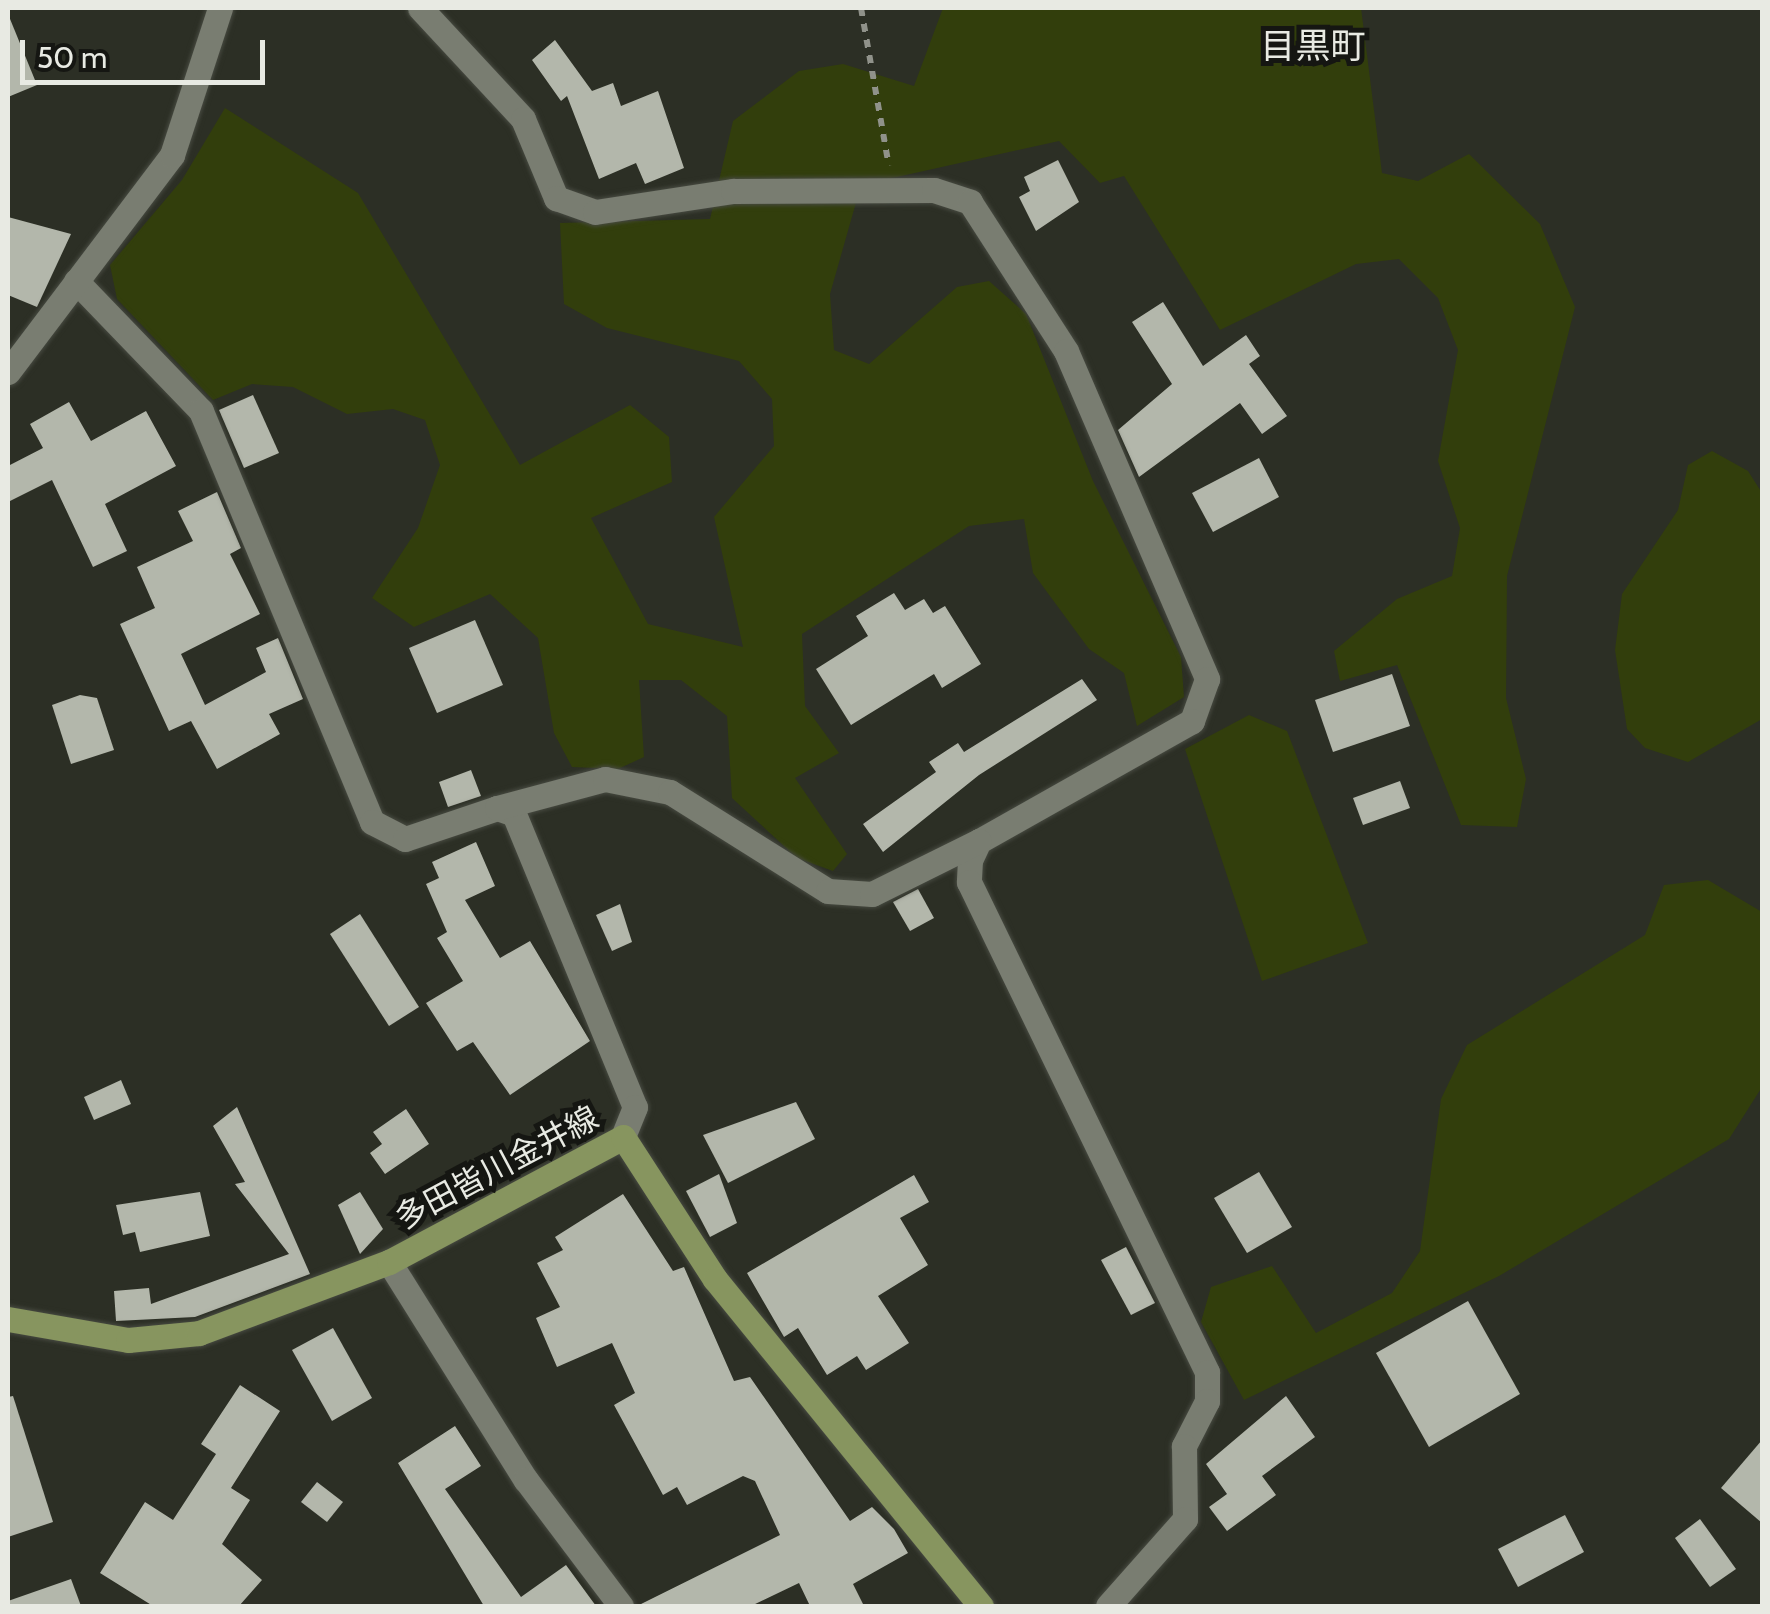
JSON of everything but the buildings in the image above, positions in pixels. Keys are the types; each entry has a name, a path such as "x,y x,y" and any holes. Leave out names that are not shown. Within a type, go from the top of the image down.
{"main road":[{"name":"多田皆川金井線","path":"8,1318 128,1340 199,1333 389,1262 624,1137 715,1280 981,1606"}],"street":[{"path":"8,372 172,155 220,8"},
{"path":"76,282 202,411 372,822 405,839 605,779 670,792 724,818 828,890 872,894 978,841 1192,721 1207,678 1066,351 1004,249 970,202 934,190 732,191 595,212 556,198 522,120 420,8"},
{"path":"498,808 514,814 600,1010 635,1107 624,1137"},
{"path":"978,841 969,882 1207,1372 1207,1401 1184,1446 1185,1519 1108,1606"},
{"path":"389,1262 526,1480 621,1606"}],"path":[{"path":"861,8 894,191"}],"green space":[{"path":"943,8 1361,8 1382,173 1418,181 1469,154 1540,224 1575,307 1507,576 1506,698 1526,779 1517,827 1461,825 1397,665 1340,681 1334,651 1397,599 1452,576 1460,528 1438,461 1458,350 1438,298 1399,259 1356,264 1220,330 1124,176 1100,183 1059,141 861,185 830,294 834,350 869,364 957,287 989,281 1026,314 1093,481 1181,657 1184,697 1137,726 1124,673 1089,649 1033,573 1024,519 969,526 802,634 805,706 839,753 795,778 847,854 833,871 797,858 732,798 727,716 681,680 639,680 644,757 618,769 572,767 554,733 538,638 490,594 414,627 372,598 418,528 440,465 425,420 393,409 347,414 293,387 252,384 213,400 117,299 110,265 182,180 225,108 358,193 520,465 630,405 669,437 672,482 591,518 648,624 743,647 714,517 774,446 772,399 739,361 607,328 564,304 560,223 710,219 733,121 799,71 843,64 914,86"},
{"path":"1712,451 1748,471 1762,493 1762,719 1688,762 1645,748 1627,729 1615,650 1622,594 1678,510 1688,465"},
{"path":"1249,715 1287,731 1368,943 1262,981 1185,749"},
{"path":"1708,880 1762,912 1762,1087 1729,1139 1499,1276 1244,1400 1201,1322 1211,1287 1272,1266 1316,1333 1392,1293 1420,1251 1441,1099 1467,1045 1645,935 1664,885"}],"district":[{"name":"目黒町","path":"1313,46"}]}
